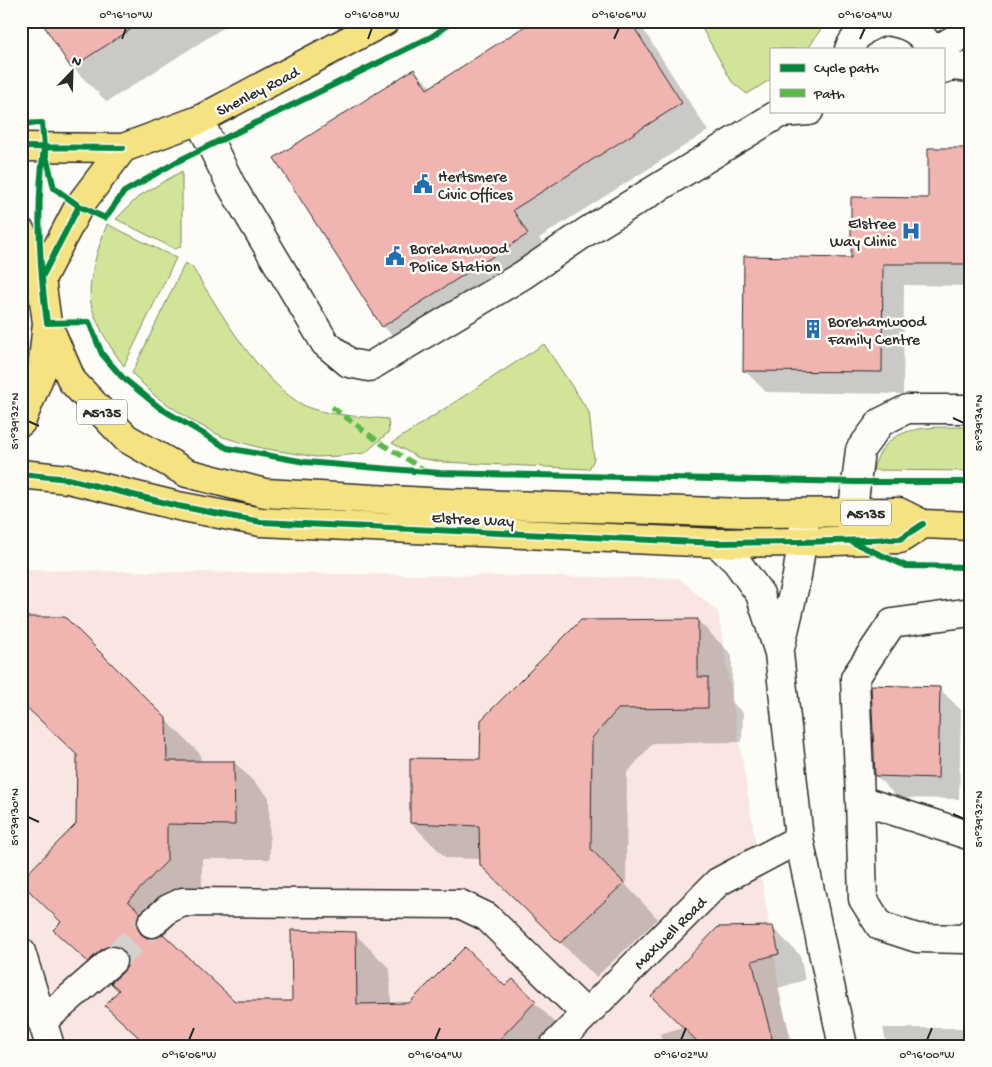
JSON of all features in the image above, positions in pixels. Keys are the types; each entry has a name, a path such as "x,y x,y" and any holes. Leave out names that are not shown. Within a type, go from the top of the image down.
{"main road":[{"name":"Shenley Road","path":"21,147 123,148 198,120 385,21"},
{"path":"41,279 79,206 123,148"},
{"path":"21,232 41,279 47,323 42,370 21,422"},
{"name":"Elstree Way","path":"47,323 72,381 126,438 187,472 265,493 446,503 744,513 898,512 923,524 971,526"},
{"name":"Elstree Way","path":"21,474 68,479 178,506 261,522 717,543 850,541 900,538 923,524"}],"street":[{"path":"881,27 920,35 928,48"},
{"path":"940,48 971,30"},
{"path":"944,69 953,66 971,68"},
{"path":"198,120 231,185 325,343 349,363 369,367 523,275 586,232 782,112"},
{"path":"850,541 860,450 881,422 907,409 971,409"},
{"path":"780,654 797,576 806,513"},
{"path":"717,543 736,561 760,594 780,654 799,839 843,1046"},
{"path":"971,612 892,623 855,678 863,899 880,926 917,938 965,939 971,933"},
{"path":"860,800 971,836"},
{"name":"Maxwell Road","path":"554,1046 718,882 799,839"},
{"path":"152,923 168,909 183,902 460,904 487,917 586,1014"},
{"path":"21,952 46,1034"},
{"path":"46,1034 112,961"}],"shaded area":[{"path":"21,570 679,578 718,612 782,1004 792,1046 21,1046"}],"green space":[{"path":"698,21 826,21 809,48 770,48 770,80 747,94 732,82"},
{"path":"182,171 182,242 180,247 175,249 116,219 139,196"},
{"path":"107,224 176,258 124,366 102,331 92,308 90,298 94,265"},
{"path":"185,263 192,267 242,344 272,380 288,395 305,406 323,412 388,419 389,432 365,453 316,457 261,448 223,437 194,422 155,396 132,373"},
{"path":"544,344 589,412 594,459 589,469 443,462 419,458 392,443"},
{"path":"971,427 971,471 873,470 879,454 888,443 899,435 911,430 925,428"}],"building":[{"path":"41,21 144,21 71,68"},
{"name":"Hertsmere Civic Offices","path":"533,21 630,21 682,103 513,210 528,234 382,327 274,158 414,69 427,89"},
{"path":"928,148 971,148 971,264 883,264 882,372 743,371 744,256 851,258 851,197 928,198"},
{"path":"21,617 65,617 166,718 167,761 234,761 235,825 167,824 167,861 128,901 141,913 137,918 137,926 141,934 147,938 155,938 163,934 235,1001 292,1001 291,930 356,932 357,1004 409,1003 465,947 505,986 513,979 536,1001 493,1046 148,1046 105,1006 119,990 111,983 127,967 127,958 124,951 118,946 109,946 102,949 88,962 53,930 61,922 21,883 21,880 76,824 77,755 21,702"},
{"path":"698,619 698,677 708,677 708,708 618,709 592,738 591,849 624,883 560,943 480,865 479,826 410,823 410,758 480,759 481,720 581,620"},
{"path":"871,685 940,687 938,778 875,776"},
{"path":"773,926 779,954 752,961 774,1046 702,1046 651,996 718,927"}],"tunnel":[{"path":"112,961 152,923"}],"marked path":[{"path":"332,407 382,444 423,469"}],"cycle path":[{"path":"21,124 42,123 44,148 54,188 79,206 105,218 124,192 178,161 433,36 453,21"},
{"path":"21,147 123,148"},
{"path":"44,148 39,214 42,279 47,323 89,322 102,354 122,377 160,408 227,448 305,462 440,473 856,482 971,482"},
{"path":"42,277 79,206"},
{"path":"21,474 68,479 178,506 261,522 717,543 900,539 923,524"},
{"path":"852,542 906,566 971,567"}],"place":[{"name":"Hertsmere Civic Offices","path":"423,184"},
{"name":"Elstree Way Clinic","path":"911,231"},
{"name":"Borehamwood Police Station","path":"395,256"},
{"name":"Borehamwood Family Centre","path":"813,329"}]}
